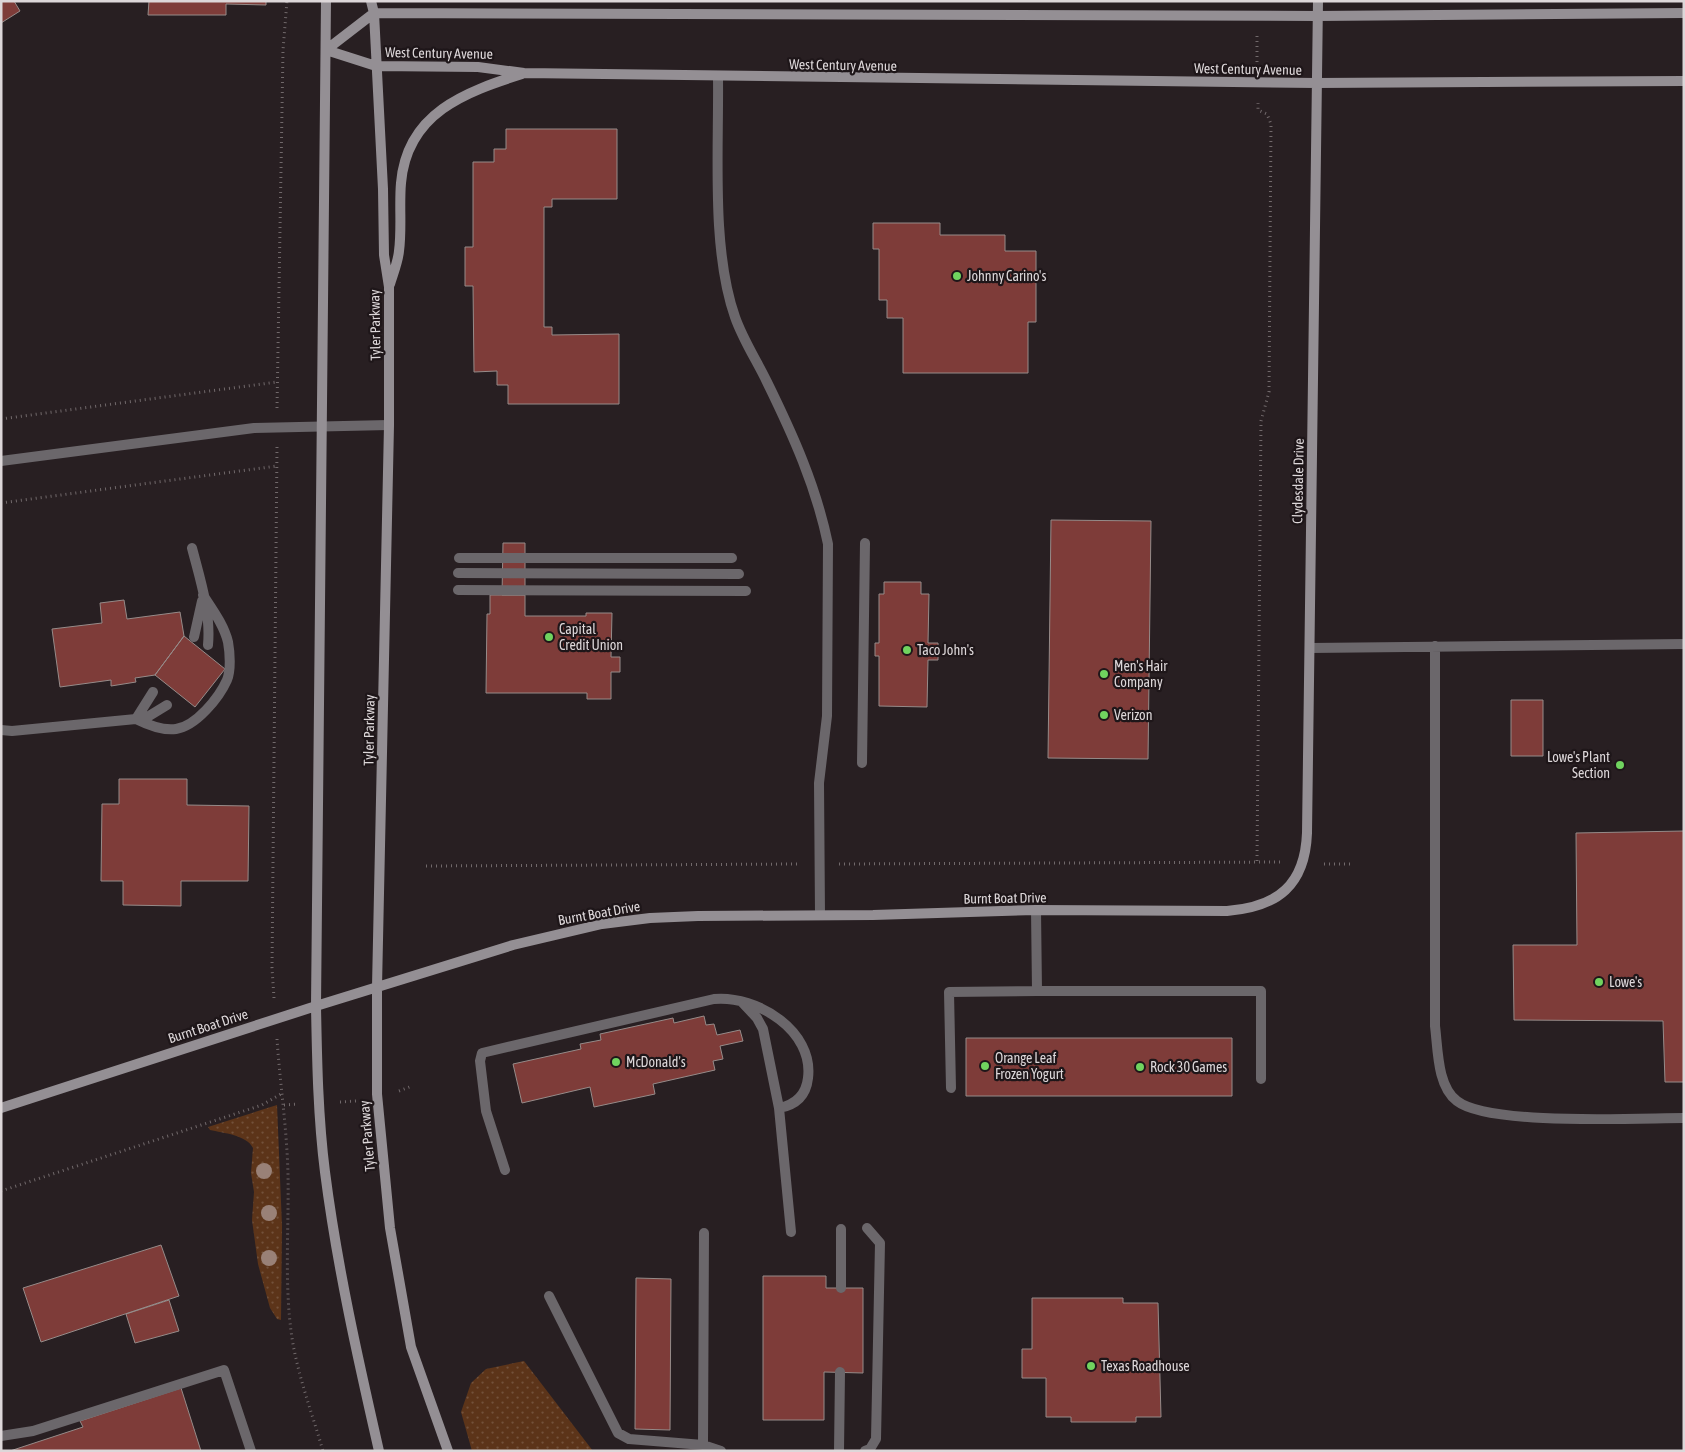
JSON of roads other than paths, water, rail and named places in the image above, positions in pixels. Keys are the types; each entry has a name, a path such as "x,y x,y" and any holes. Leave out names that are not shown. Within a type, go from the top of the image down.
{"main road":[{"path":"326,1 316,1006 318,1103 334,1235 379,1451"},
{"name":"Tyler Parkway","path":"372,1 383,189 384,255 389,288 389,425 377,987 378,1099 390,1228 411,1347 448,1451"},
{"name":"Clydesdale Drive","path":"1227,911 1255,908 1280,896 1291,886 1304,863 1307,833 1318,1"},
{"path":"326,50 374,13 1318,16 1684,13"},
{"name":"West Century Avenue","path":"326,50 376,66 478,66 524,73 718,77 1316,83 1684,81"},
{"path":"389,288 399,252 401,182 404,164 412,144 423,126 437,111 457,98 483,86 524,73"},
{"name":"Burnt Boat Drive","path":"1,1108 316,1006 513,945 602,924 698,916 1036,910 1227,911"}],"street":[{"path":"718,77 720,233 728,291 736,318 806,463 828,544 827,716 819,783 820,915"},
{"path":"1,461 277,426 389,425"},
{"path":"862,763 865,544"},
{"path":"192,548 210,629 208,644"},
{"path":"459,558 732,558"},
{"path":"458,574 739,574"},
{"path":"458,590 746,591"},
{"path":"194,638 203,595"},
{"path":"136,719 162,728 176,729 189,725 200,718 226,681 229,669 228,642 223,629 203,595"},
{"path":"1310,648 1684,644"},
{"path":"1435,646 1435,1026 1444,1083 1457,1101 1477,1109 1501,1114 1534,1118 1684,1118"},
{"path":"136,719 153,692"},
{"path":"1,730 12,731 136,719 149,716 167,705"},
{"path":"1036,910 1037,991"},
{"path":"951,1088 949,992 1261,992 1261,1079"},
{"path":"505,1170 486,1111 480,1060 482,1053 714,999 739,1000 764,1009 780,1020 802,1045 808,1058 809,1070 804,1092 790,1106 779,1108"},
{"path":"739,1000 749,1009 763,1029 779,1108 791,1232"},
{"path":"865,1451 870,1449 876,1439 880,1243 867,1228"},
{"path":"841,1229 841,1288"},
{"path":"703,1444 704,1233"},
{"path":"549,1296 618,1433 629,1440 703,1444 721,1451"},
{"path":"1,1436 33,1431 224,1370 251,1451"},
{"path":"839,1451 840,1372"}],"place":[{"name":"Johnny Carino's","path":"957,276"},
{"name":"Capital Credit Union","path":"549,637"},
{"name":"Taco John's","path":"907,650"},
{"name":"Men's Hair Company","path":"1104,674"},
{"name":"Verizon","path":"1104,715"},
{"name":"Lowe's Plant Section","path":"1620,765"},
{"name":"Lowe's","path":"1599,982"},
{"name":"McDonald's","path":"616,1062"},
{"name":"Orange Leaf Frozen Yogurt","path":"985,1066"},
{"name":"Rock 30 Games","path":"1140,1067"},
{"name":"Texas Roadhouse","path":"1091,1366"}]}
